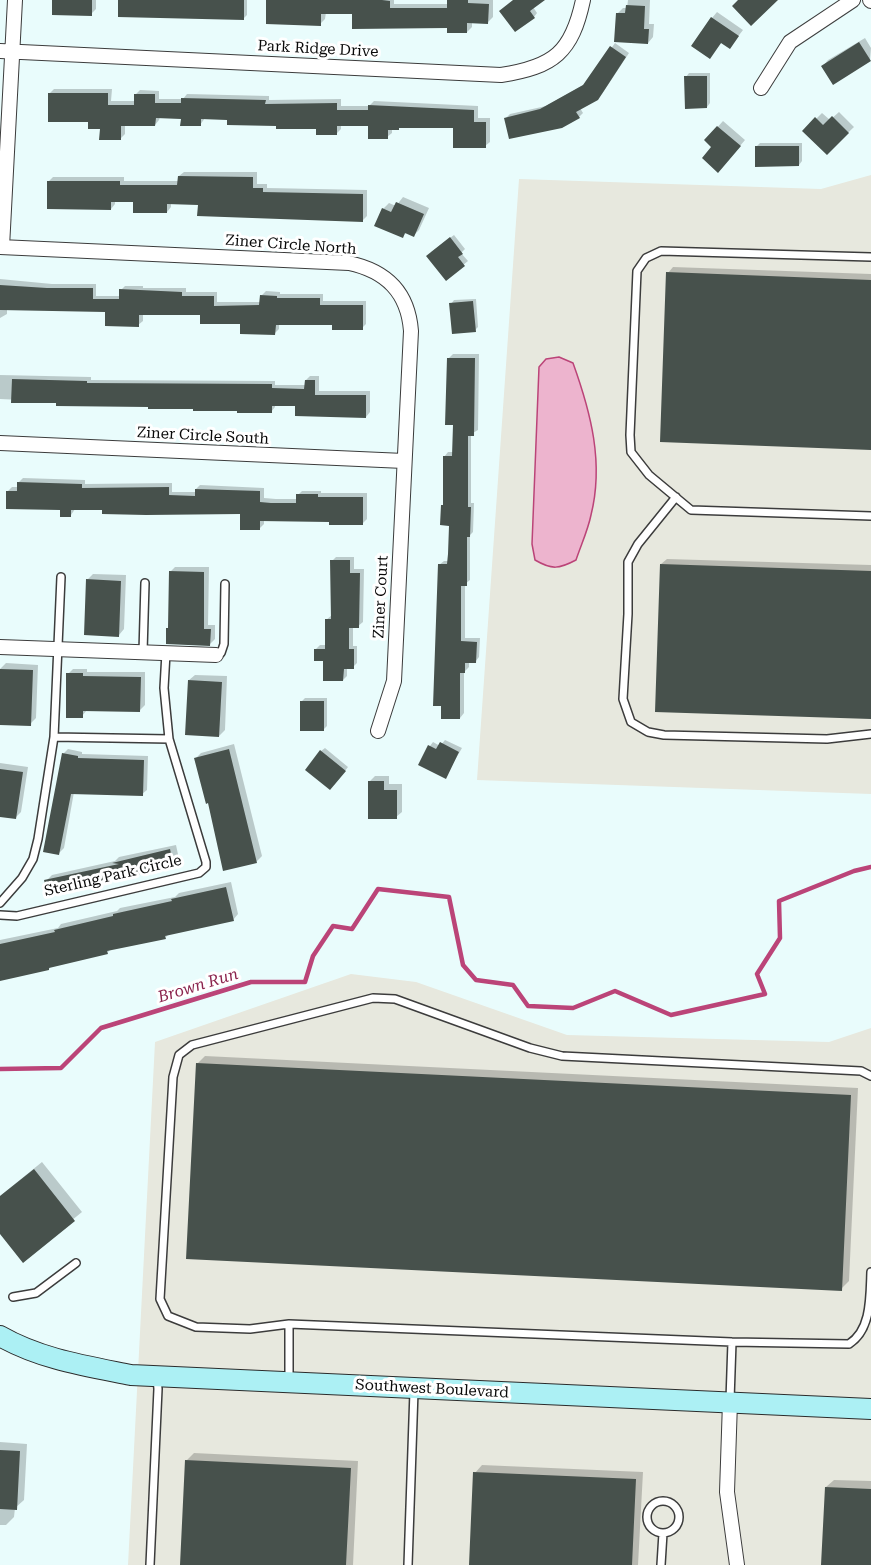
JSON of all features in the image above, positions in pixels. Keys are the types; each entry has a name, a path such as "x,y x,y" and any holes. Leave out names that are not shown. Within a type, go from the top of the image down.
{"street":[{"path":"1,247 6,51 15,0"},
{"name":"Park Ridge Drive","path":"6,51 501,75 522,72 542,65 555,57 574,35 583,0"},
{"path":"761,88 790,42 853,0"},
{"name":"Ziner Circle North","path":"1,247 349,263 380,274 393,285 403,299 410,320 404,461"},
{"name":"Ziner Circle South","path":"0,443 404,461"},
{"name":"Ziner Court","path":"378,731 394,681 404,461"},
{"path":"0,647 216,656"},
{"name":"Southwest Boulevard","path":"0,1336 12,1343 67,1363 131,1375 871,1409"},
{"path":"730,1402 727,1492 737,1565"}],"lane":[{"path":"871,257 661,251 646,258 637,271 630,435 631,452 649,475 691,510 871,516"},
{"path":"676,498 638,544 628,562 628,614 623,699 631,722 648,732 664,735 827,739 871,734"},
{"name":"Sterling Park Circle","path":"0,903 22,878 33,859 48,784 54,737 61,577"},
{"path":"143,652 146,583"},
{"path":"216,656 224,644 225,584"},
{"name":"Sterling Park Circle","path":"0,915 17,916 204,871 207,862 169,739 164,688 166,653"},
{"path":"54,737 169,739"},
{"path":"871,1076 861,1071 562,1056 530,1048 395,999 373,998 192,1045 178,1055 173,1077 160,1299 168,1316 196,1327 250,1329 290,1324 849,1344 860,1338 869,1317 871,1272"},
{"path":"13,1297 36,1293 76,1263"},
{"path":"288,1382 290,1324"},
{"path":"730,1402 732,1341"},
{"path":"150,1565 158,1389 156,1376"},
{"path":"408,1565 415,1388"},
{"path":"662,1501 672,1503 679,1516 676,1527 668,1533 663,1533 652,1530 647,1520 652,1505 662,1501"},
{"path":"661,1565 663,1533"}],"shaded area":[{"path":"871,175 871,794 477,780 519,179 821,189"},
{"path":"559,357 573,363 585,401 594,438 596,476 590,521 576,560 556,567 535,560 532,544 539,367 546,359"},
{"path":"351,974 416,982 567,1035 829,1042 871,1028 871,1565 128,1565 155,1042"}],"building":[{"path":"52,0 92,0 92,16 52,15"},
{"path":"118,0 244,0 244,20 118,17"},
{"path":"266,0 382,0 390,1 390,8 447,8 447,0 468,0 468,3 489,4 488,24 467,23 467,33 447,33 447,28 352,29 352,14 321,14 321,26 266,24"},
{"path":"513,0 545,0 530,11 535,18 515,32 499,11"},
{"path":"738,0 778,0 751,26 732,6"},
{"path":"626,5 645,6 644,29 649,29 648,44 614,42 616,13 625,13"},
{"path":"711,17 739,36 730,49 721,43 710,59 691,46"},
{"path":"859,42 871,61 833,85 821,66"},
{"path":"610,46 626,57 598,100 576,112 580,118 562,128 509,139 504,118 540,109 583,85"},
{"path":"684,76 707,76 707,108 685,109"},
{"path":"48,93 108,93 108,105 134,105 134,94 155,94 155,103 181,103 181,98 266,100 265,104 337,103 337,110 368,110 368,105 474,110 474,122 486,122 486,148 453,148 453,128 399,128 399,130 388,130 388,139 368,139 368,126 337,126 337,135 316,135 316,129 227,125 227,120 201,119 201,126 180,126 181,119 156,118 155,126 121,126 121,140 99,140 100,129 88,129 88,122 48,122"},
{"path":"832,116 849,133 827,155 802,131 815,117 823,125"},
{"path":"717,126 741,146 718,173 702,158 711,147 704,140"},
{"path":"755,146 799,146 799,166 755,167"},
{"path":"178,176 253,177 253,188 263,188 263,192 363,194 363,222 197,216 198,205 167,204 167,213 133,213 133,202 111,202 111,210 47,209 47,181 120,181 120,185 177,185"},
{"path":"396,202 424,214 414,237 405,233 403,238 374,226 382,208 391,212"},
{"path":"450,237 463,254 458,257 465,266 446,281 426,256"},
{"path":"666,272 871,280 871,450 660,442"},
{"path":"0,285 93,288 93,299 119,299 119,289 182,292 182,296 214,296 214,306 259,305 260,295 277,296 277,298 320,298 320,305 363,305 363,330 332,330 332,325 276,325 275,335 240,334 240,324 200,324 200,315 139,315 139,327 105,326 105,312 0,310"},
{"path":"473,301 476,332 452,334 449,303"},
{"path":"447,358 475,358 474,436 468,436 470,537 467,537 467,586 461,586 461,641 477,642 476,663 465,663 465,673 460,673 460,719 441,719 441,706 433,706 438,564 447,564 448,554 449,526 440,525 441,505 443,505 443,456 452,456 453,425 445,425"},
{"path":"12,379 87,381 87,383 272,384 272,388 304,389 305,380 315,380 315,395 366,395 366,418 295,416 295,406 272,406 272,413 237,413 237,411 193,411 193,409 148,409 148,407 11,403"},
{"path":"17,482 82,484 82,488 169,487 169,495 195,496 195,489 260,491 260,502 271,503 296,503 296,494 318,494 318,497 363,497 363,525 260,521 260,530 240,530 240,514 102,514 102,510 71,510 71,517 60,517 60,510 6,509 6,491 17,491"},
{"path":"330,560 350,560 350,573 360,573 359,628 349,628 349,649 354,649 354,669 344,669 343,681 323,681 323,661 314,661 314,649 325,649 325,619 331,619"},
{"path":"660,564 871,571 871,719 655,712"},
{"path":"169,571 204,572 204,629 211,629 210,646 166,644"},
{"path":"86,579 121,581 119,637 84,635"},
{"path":"0,669 33,670 31,726 0,725"},
{"path":"66,673 83,673 83,676 141,677 140,712 83,711 83,718 66,718"},
{"path":"188,680 222,682 219,737 185,735"},
{"path":"300,701 324,701 324,731 300,731"},
{"path":"440,742 459,752 446,779 418,765 428,745 436,749"},
{"path":"229,749 257,863 223,871 208,803 206,804 194,758"},
{"path":"320,750 346,771 330,790 305,770"},
{"path":"62,753 78,756 78,758 144,760 143,796 71,794 59,855 43,852"},
{"path":"0,769 23,772 16,819 0,817"},
{"path":"368,781 384,781 384,790 397,790 397,819 368,819"},
{"path":"170,849 174,866 48,896 44,880 119,864 112,863"},
{"path":"226,887 234,921 165,936 166,939 107,951 108,954 0,981 0,944 55,932 54,930 113,916 113,914 172,901 171,899"},
{"path":"196,1063 851,1095 842,1291 186,1259"},
{"path":"34,1169 75,1221 23,1263 0,1234 0,1196"},
{"path":"0,1450 20,1451 17,1510 0,1509"},
{"path":"185,1460 351,1468 346,1565 180,1565"},
{"path":"473,1472 636,1479 632,1565 469,1565"},
{"path":"825,1487 871,1489 871,1565 821,1565"}],"waterway":[{"name":"Brown Run","path":"0,1069 61,1068 101,1028 251,982 305,982 313,956 333,926 352,929 378,889 449,897 463,965 476,980 513,985 528,1006 573,1008 615,991 671,1015 765,994 757,974 780,938 779,901 854,871 871,867"}]}
